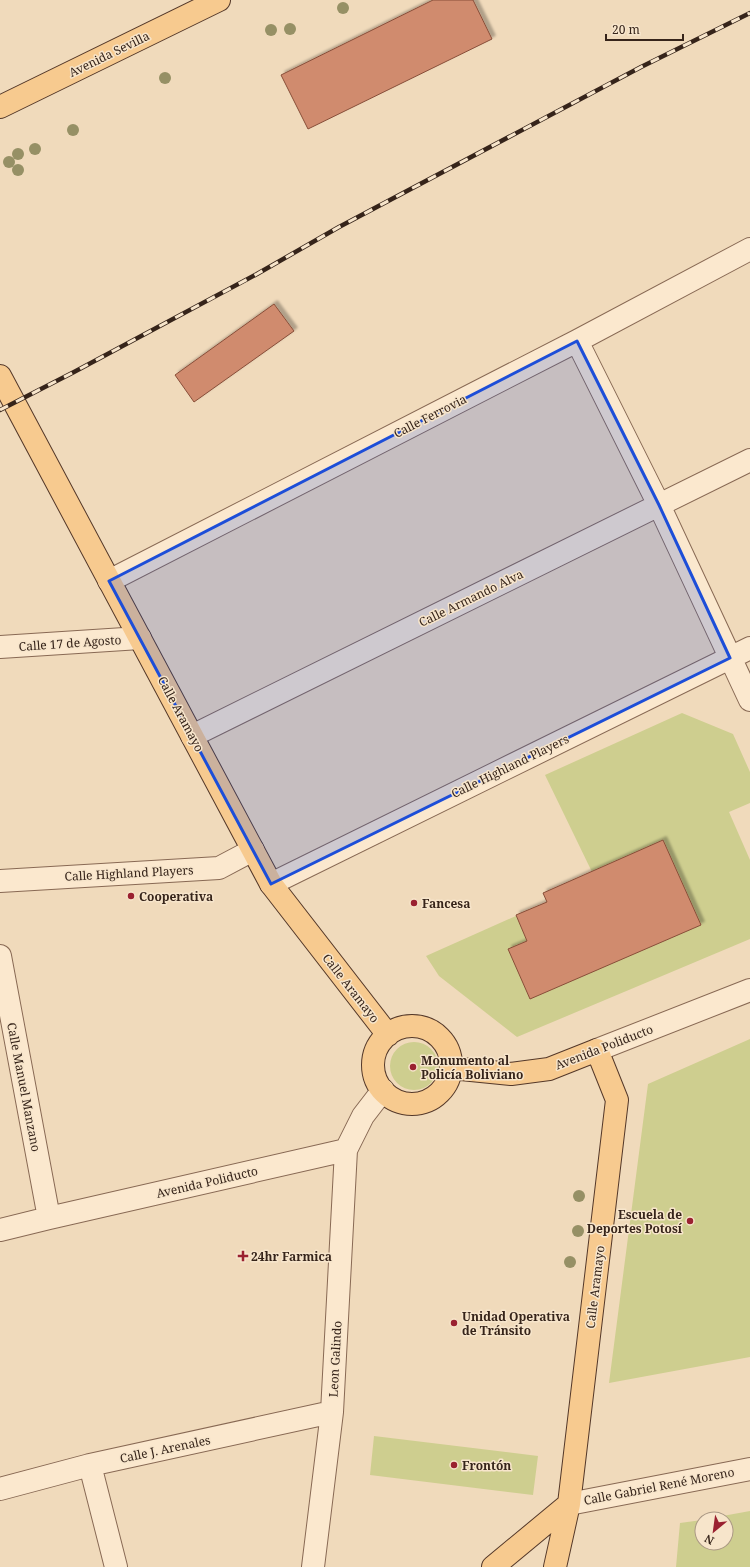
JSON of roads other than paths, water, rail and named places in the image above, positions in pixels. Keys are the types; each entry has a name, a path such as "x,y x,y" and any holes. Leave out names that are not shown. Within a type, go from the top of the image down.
{"main road":[{"name":"Avenida Sevilla","path":"0,108 219,0"},
{"name":"Calle Aramayo","path":"0,377 270,884 388,1035"},
{"path":"412,1026 424,1028 436,1034 444,1043 450,1055 451,1068 449,1080 442,1091 432,1099 420,1103 410,1104 400,1102 390,1097 383,1090 377,1081 374,1069 374,1056 379,1045 388,1035 399,1029 412,1026"},
{"name":"Calle Aramayo","path":"555,1567 569,1504 617,1100 597,1050"},
{"name":"Avenida Poliducto","path":"451,1068 511,1074 549,1069 597,1050"},
{"path":"493,1567 569,1504"}],"street":[{"name":"Calle Ferrovia","path":"109,581 577,341 750,249"},
{"path":"577,341 659,505 750,700"},
{"name":"Calle Armando Alva","path":"192,736 750,460"},
{"name":"Calle 17 de Agosto","path":"0,647 140,638"},
{"name":"Calle Highland Players","path":"270,884 750,648"},
{"name":"Calle Highland Players","path":"0,881 219,868 253,850"},
{"name":"Calle Manuel Manzano","path":"0,956 49,1218"},
{"name":"Avenida Poliducto","path":"597,1050 750,990"},
{"path":"346,1150 363,1116 383,1090"},
{"name":"Avenida Poliducto","path":"0,1230 346,1150"},
{"name":"Leon Galindo","path":"314,1567 332,1412 346,1150"},
{"name":"Calle J. Arenales","path":"0,1489 90,1465 332,1412"},
{"path":"90,1465 116,1567"},
{"name":"Calle Gabriel René Moreno","path":"569,1504 750,1469"}],"railway":[{"path":"0,410 257,274 339,227 641,67 750,13"}],"place":[{"name":"Cooperativa","path":"131,896"},
{"name":"Fancesa","path":"414,903"},
{"name":"Monumento al Policía Boliviano","path":"413,1067"},
{"name":"Escuela de Deportes Potosí","path":"690,1221"},
{"name":"24hr Farmica","path":"243,1256"},
{"name":"Unidad Operativa de Tránsito","path":"454,1323"},
{"name":"Frontón","path":"454,1465"}]}
